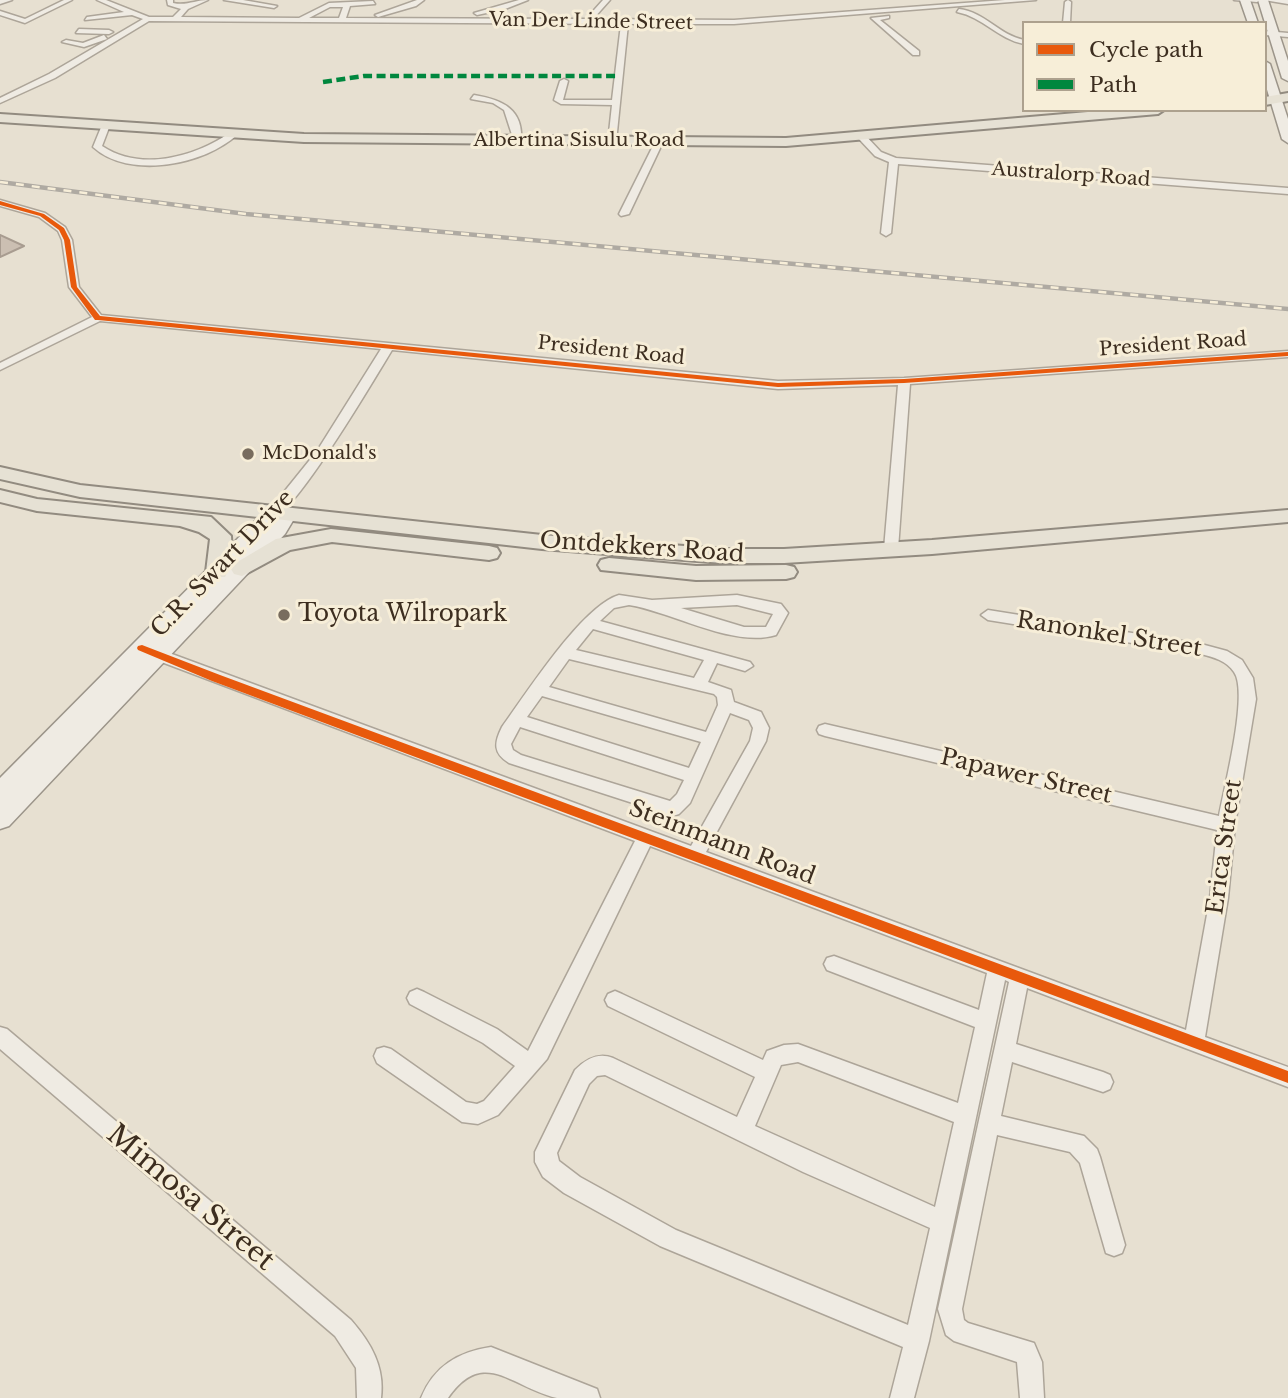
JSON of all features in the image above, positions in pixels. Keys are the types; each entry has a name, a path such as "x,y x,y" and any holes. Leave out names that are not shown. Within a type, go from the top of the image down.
{"main road":[{"name":"Albertina Sisulu Road","path":"0,118 304,138 786,142 1136,112"},
{"name":"Ontdekkers Road","path":"0,473 80,491 274,521 331,536 670,571 733,574 940,562 1288,533"},
{"name":"Ontdekkers Road","path":"0,496 37,505 177,519 274,521 688,554 760,556 891,549 1288,516"},
{"path":"177,519 206,527 220,536 221,551 217,572"},
{"name":"C.R. Swart Drive","path":"242,569 274,521"},
{"path":"242,569 284,544 331,536"},
{"name":"C.R. Swart Drive","path":"150,652 217,572"}],"street":[{"path":"0,2 9,0"},
{"path":"0,13 25,21 69,0"},
{"name":"Van Der Linde Street","path":"100,0 148,19 371,20 476,17 587,22 751,22 1033,0"},
{"path":"170,0 170,4 186,8"},
{"path":"175,19 186,8 205,0"},
{"path":"227,0 274,6"},
{"path":"254,19 283,0"},
{"path":"371,20 385,12 414,5 421,0"},
{"path":"456,0 474,2 471,7 476,17 525,0"},
{"path":"587,22 607,0"},
{"path":"1237,0 1257,0"},
{"path":"1246,0 1252,21"},
{"path":"1288,2 1265,0 1270,33 1288,78"},
{"path":"385,12 395,1"},
{"path":"1066,21 1068,2"},
{"path":"302,19 324,5 373,3"},
{"path":"342,19 347,6 344,4"},
{"path":"916,52 874,18 925,9 972,12 1014,41 1022,43"},
{"path":"87,19 104,19 131,13"},
{"path":"0,102 148,19"},
{"path":"612,142 625,22"},
{"path":"79,31 126,33"},
{"path":"66,42 84,44 111,33"},
{"path":"1270,33 1288,35"},
{"path":"1267,71 1288,139"},
{"path":"564,81 558,100 561,102 617,103"},
{"path":"0,88 17,93"},
{"path":"474,97 498,102 509,109 514,116 518,141"},
{"path":"106,125 97,147 113,157 128,160 157,161 185,157 208,151 234,134"},
{"path":"862,137 878,154 894,161 886,233"},
{"path":"624,214 659,142"},
{"name":"Australorp Road","path":"894,161 1288,191"},
{"path":"0,203 42,215 62,229 74,287 98,318 0,367"},
{"name":"President Road","path":"98,318 765,384 836,385 1288,354"},
{"name":"C.R. Swart Drive","path":"217,572 274,521 347,416 389,346"},
{"path":"891,549 904,381"},
{"name":"C.R. Swart Drive","path":"0,793 242,569"},
{"path":"567,653 699,684 725,694 726,705 677,807 664,808 508,756 501,748 501,743 517,720 589,623 604,607 614,601 649,605 752,634 771,631 780,613 776,607 737,600 649,605"},
{"name":"Ranonkel Street","path":"988,615 1201,649 1229,659"},
{"path":"589,623 745,666"},
{"name":"C.R. Swart Drive","path":"0,819 150,652"},
{"name":"Steinmann Road","path":"150,652 1288,1077"},
{"path":"699,684 713,657"},
{"name":"Erica Street","path":"1194,1042 1219,898 1226,825 1246,713 1248,681 1244,672 1229,659"},
{"path":"540,690 710,739"},
{"path":"695,855 758,741 761,728 755,716 726,705"},
{"path":"517,720 693,776"},
{"name":"Papawer Street","path":"825,730 1226,825"},
{"path":"384,1056 462,1112 486,1112 491,1108 540,1052 646,837"},
{"path":"834,964 986,1022"},
{"path":"902,1398 917,1341 998,969"},
{"path":"1020,977 950,1309 951,1320 962,1333 1025,1352 1030,1362 1032,1398"},
{"path":"417,998 490,1036 529,1064"},
{"path":"615,1000 766,1072"},
{"name":"Mimosa Street","path":"0,1037 343,1328 362,1350 369,1368 372,1388 369,1398"},
{"path":"1004,1050 1102,1082"},
{"path":"741,1130 774,1058 798,1053 966,1116"},
{"path":"917,1341 668,1238 572,1185 551,1169 545,1157 582,1077 586,1071 598,1065 635,1077 741,1130 943,1222"},
{"path":"989,1123 1076,1143 1081,1147 1089,1157 1114,1245"},
{"path":"433,1398 450,1374 470,1362 491,1359 588,1398"}],"building":[{"path":"0,235 24,246 0,257"}],"railway":[{"path":"0,182 246,214 1288,309"}],"marked path":[{"path":"323,82 364,76 619,76"}],"cycle path":[{"path":"0,203 42,215 62,229 67,240 74,287 98,318 778,385 904,381 1288,354"},
{"path":"142,648 216,678 1288,1077"}],"place":[{"name":"McDonald's","path":"248,454"},
{"name":"Toyota Wilropark","path":"284,615"}]}
